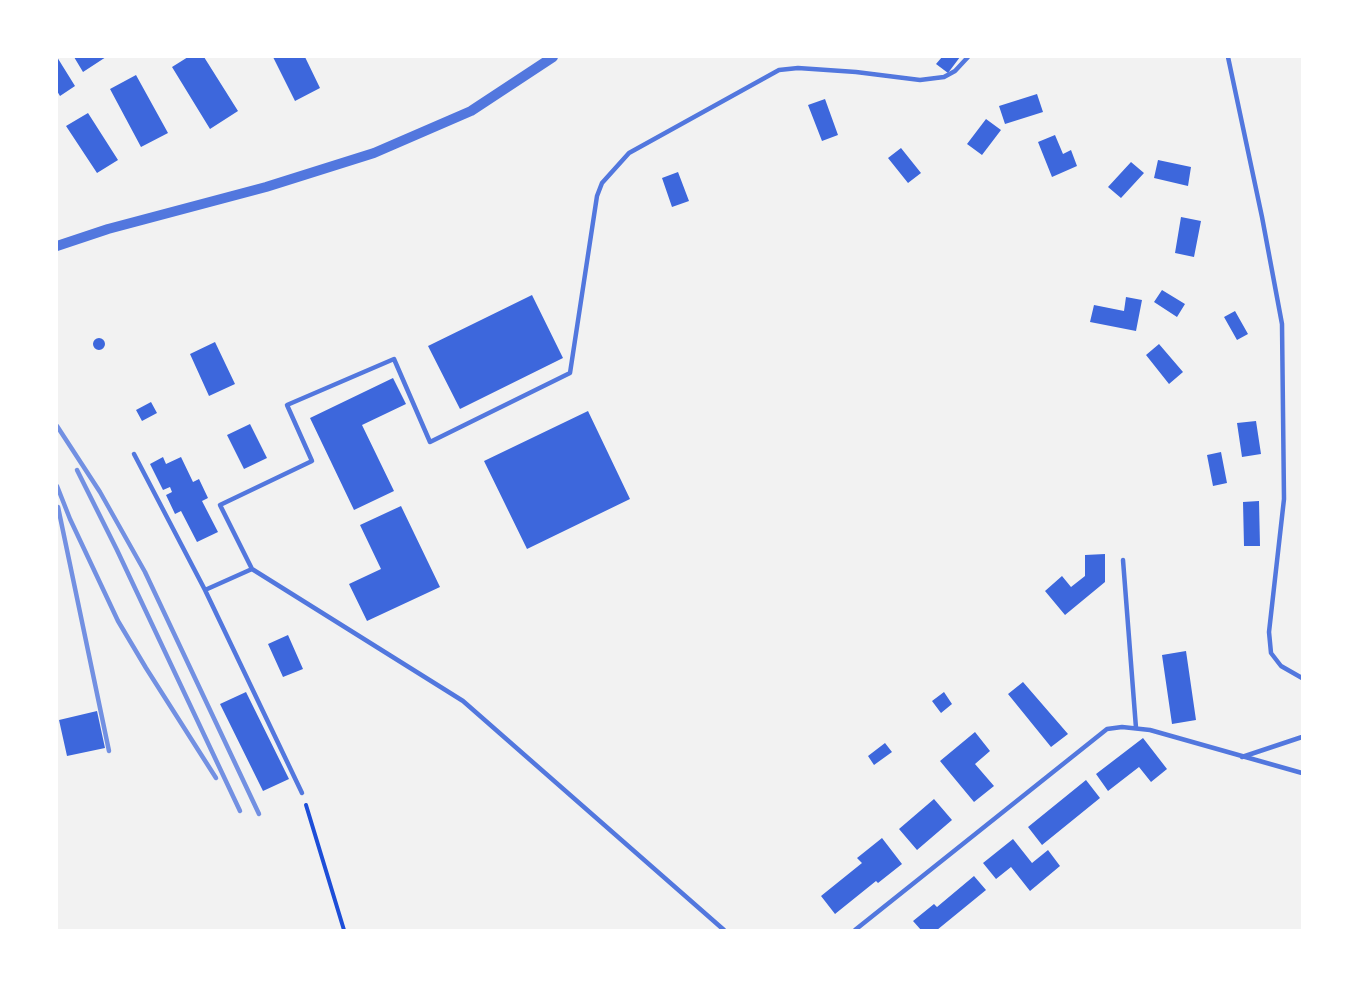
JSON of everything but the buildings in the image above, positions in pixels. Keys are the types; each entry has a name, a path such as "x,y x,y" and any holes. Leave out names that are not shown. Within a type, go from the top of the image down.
{"street":[{"path":"57,246 108,229 266,187 374,153 471,111 553,57"}],"lane":[{"path":"724,930 463,701 252,569 220,505 312,461 287,405 394,359 430,442 570,373 597,196 602,183 629,153 779,70 798,68 856,72 920,80 944,77 955,71 968,57"},
{"path":"1228,57 1263,217 1282,324 1284,499 1269,632 1271,653 1281,666 1302,678"},
{"path":"134,454 205,590 302,793"},
{"path":"1123,560 1136,728"},
{"path":"205,590 252,569"},
{"path":"855,930 1107,729 1150,729 1302,773"},
{"path":"1242,757 1302,737"}],"path":[{"path":"302,793 344,930"}],"railway":[{"path":"57,426 100,492 145,572 259,814"},
{"path":"77,470 240,811"},
{"path":"57,486 118,621 216,778"},
{"path":"58,507 109,751"}]}
